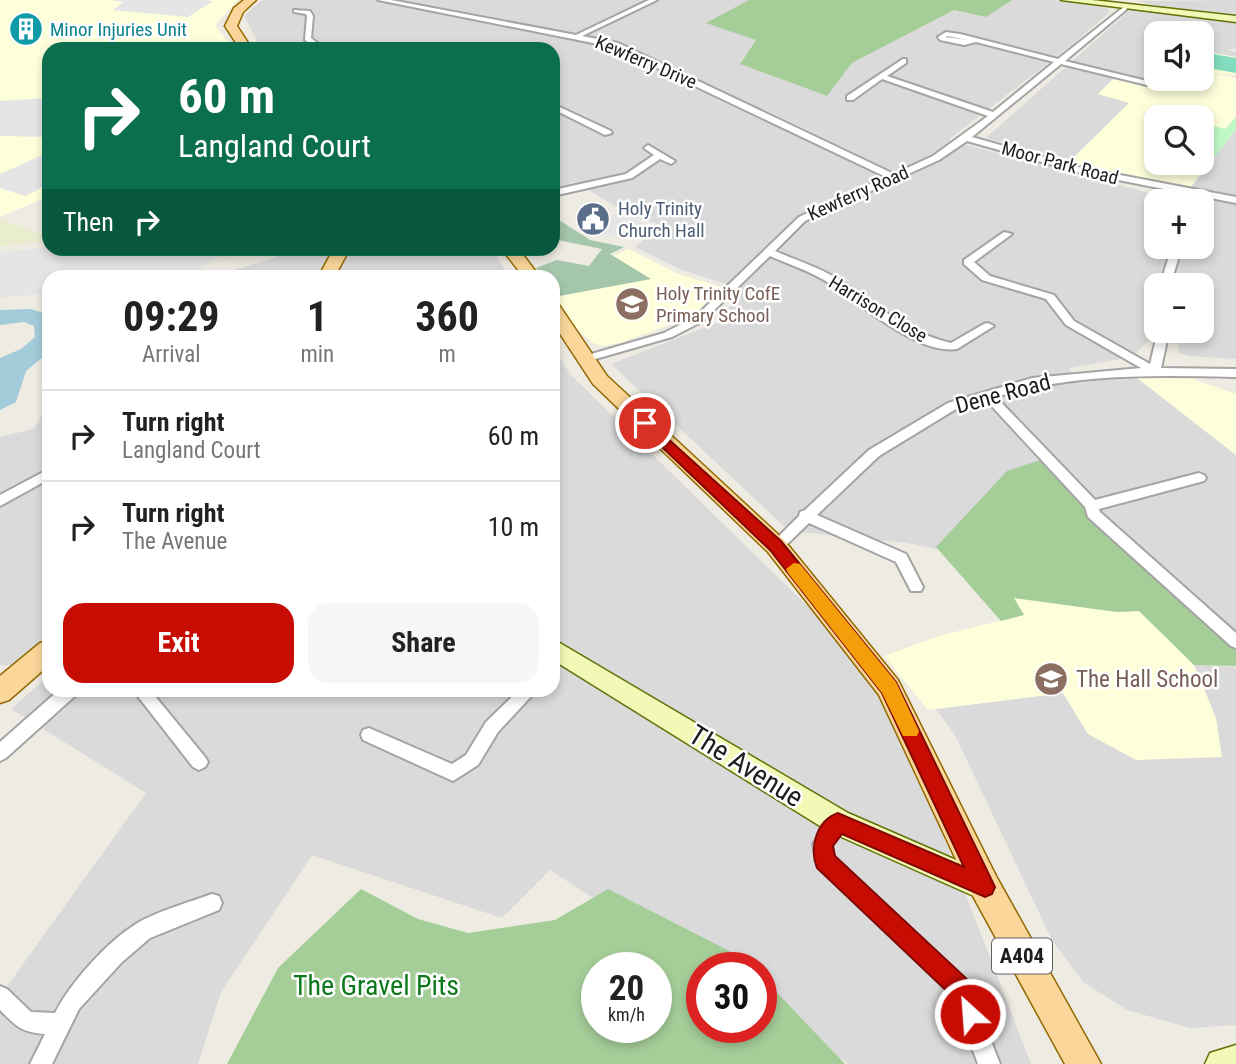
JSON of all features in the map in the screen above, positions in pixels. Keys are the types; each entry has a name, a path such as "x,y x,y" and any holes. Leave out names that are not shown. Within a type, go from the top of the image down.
{"main road":[{"path":"241,42 231,26 238,10 251,0"},
{"path":"515,256 526,270"},
{"name":"A404","path":"560,321 600,380 776,546 889,688 985,887 1084,1064"},
{"path":"0,692 42,656"}],"street":[{"name":"Kewferry Drive","path":"381,0 578,36 636,54 893,177"},
{"path":"578,36 654,0"},
{"path":"1066,0 1144,6"},
{"path":"1127,4 1236,19"},
{"name":"Kewferry Road","path":"585,359 668,335 699,319 802,219 936,158 966,138 1127,4"},
{"path":"296,11 308,12 310,16 307,39 313,42"},
{"path":"973,41 1143,83"},
{"path":"850,98 903,61"},
{"path":"882,77 921,86 952,102 994,115"},
{"path":"560,109 608,133"},
{"path":"560,119 572,114"},
{"name":"Moor Park Road","path":"966,138 1077,169 1164,189"},
{"path":"648,148 671,162"},
{"path":"560,191 629,176 660,155"},
{"name":"Moor Park Road","path":"1214,199 1236,200"},
{"path":"1007,234 968,262 986,278 1050,297 1070,323 1154,371 1161,343"},
{"name":"Harrison Close","path":"767,251 830,280 918,337 942,346 953,347 988,327"},
{"name":"Dene Road","path":"776,546 874,453 952,405 1032,382 1154,371 1236,373"},
{"path":"988,395 1092,506 1093,514 1236,642"},
{"path":"0,501 42,477"},
{"path":"1092,506 1199,478"},
{"path":"806,515 901,558 916,587"},
{"name":"The Avenue","path":"560,658 838,822 985,887"},
{"path":"0,754 62,697"},
{"path":"147,697 199,762"},
{"path":"369,735 453,773 472,760 492,727 522,697"},
{"path":"838,822 822,844 825,861 961,989 989,1064"},
{"path":"41,1064 72,1002 115,955 143,931 212,903"},
{"path":"0,996 27,1022 61,1024"},
{"path":"1221,1064 1236,1061"}],"shaded area":[{"path":"0,0 238,0 215,25 228,42 42,42 42,199 0,217"},
{"path":"112,0 213,1 188,17 113,10 123,2"},
{"path":"262,0 751,0 756,40 740,63 826,96 852,63 954,10 986,17 1012,0 1051,0 1107,8 1110,12 1068,48 948,140 1144,192 1144,259 1214,259 1214,189 1190,189 1201,175 1214,175 1214,158 1236,129 1236,359 1179,353 1178,343 1214,343 1214,273 1144,273 1146,343 1132,357 1069,368 1078,384 1132,374 1236,455 1236,643 969,556 907,543 789,531 611,364 719,322 742,289 682,270 635,247 661,225 632,216 575,182 560,186 560,42 257,42 244,16"},
{"path":"1236,0 1236,14 1160,7 1139,1"},
{"path":"1130,10 1236,21 1236,48 1228,50 1236,52 1236,57 1214,53 1214,21 1144,21 1144,85 1114,78 1099,94 1130,102 1069,162 986,138"},
{"path":"1214,53 1236,57 1236,75 1214,73"},
{"path":"1214,73 1236,78 1236,129 1214,157 1214,105 1144,105 1144,175 1200,175 1189,189 1066,165 1129,103 1098,94 1114,78 1142,85 1144,83 1144,91 1214,91"},
{"path":"42,98 42,137 0,136 0,101"},
{"path":"42,155 42,188 25,196 0,188 0,174"},
{"path":"614,214 643,223 621,237 600,233"},
{"path":"0,219 42,234 42,242 0,246"},
{"path":"560,221 590,240 624,247 610,254 651,279 560,296 560,270 536,268 557,260 589,266 602,249 560,240"},
{"path":"42,249 42,256 228,256 219,257 197,270 42,270 42,294 0,298 0,252"},
{"name":"Holy Trinity CofE Primary School","path":"629,249 676,273 721,287 697,312 683,320 620,343 601,346 591,342 574,326 560,306 560,296 649,279 613,256"},
{"path":"280,256 496,256 505,270 234,270"},
{"path":"560,358 570,374 883,680 1031,1064 849,1064 777,1017 777,952 686,952 686,959 550,870 502,918 312,855 221,992 198,1064 0,1064 0,996 146,793 11,709 42,681 42,697 560,697"},
{"path":"1185,370 1198,381 1236,394 1236,455 1132,374"},
{"path":"42,416 42,665 0,665 0,437 33,429"},
{"name":"The Hall School","path":"1013,598 1117,612 1139,611 1194,665 1216,718 1222,757 1136,760 1088,734 1063,693 928,710 884,656 939,636 1023,615"},
{"path":"1194,665 1234,667 1236,670 1236,1025 1190,1028 1127,1010 1083,982 1052,940 955,735 936,709 1063,693 1088,734 1216,718"}],"green space":[{"path":"749,0 1012,0 986,17 954,10 852,63 827,96 740,64 756,40 706,23"},
{"path":"1214,54 1236,58 1236,73 1214,69"},
{"path":"1236,117 1236,129 1214,158 1214,126 1225,129"},
{"path":"1047,458 1092,506 1236,642 1236,666 1194,665 1139,611 1117,612 1014,598 1024,615 1001,621 936,547 1007,471"},
{"name":"The Gravel Pits","path":"361,889 418,919 468,933 555,920 608,889 731,952 686,952 686,1043 777,1043 777,993 845,1064 227,1064 278,968"}],"water":[{"path":"31,309 42,313 42,358 26,371 16,402 0,410 0,358 21,349 35,337 34,326 24,322 0,325 0,310"}],"slow traffic":[{"path":"794,569 889,688 910,731"}],"place":[{"name":"Minor Injuries Unit","path":"26,29"},
{"name":"Holy Trinity Church Hall","path":"593,219"},
{"name":"Holy Trinity CofE Primary School","path":"632,304"},
{"name":"The Hall School","path":"1051,679"}],"route":[{"path":"645,423 776,546 889,688 985,887 838,822 822,844 825,861 848,886 961,989 970,1014"}]}
